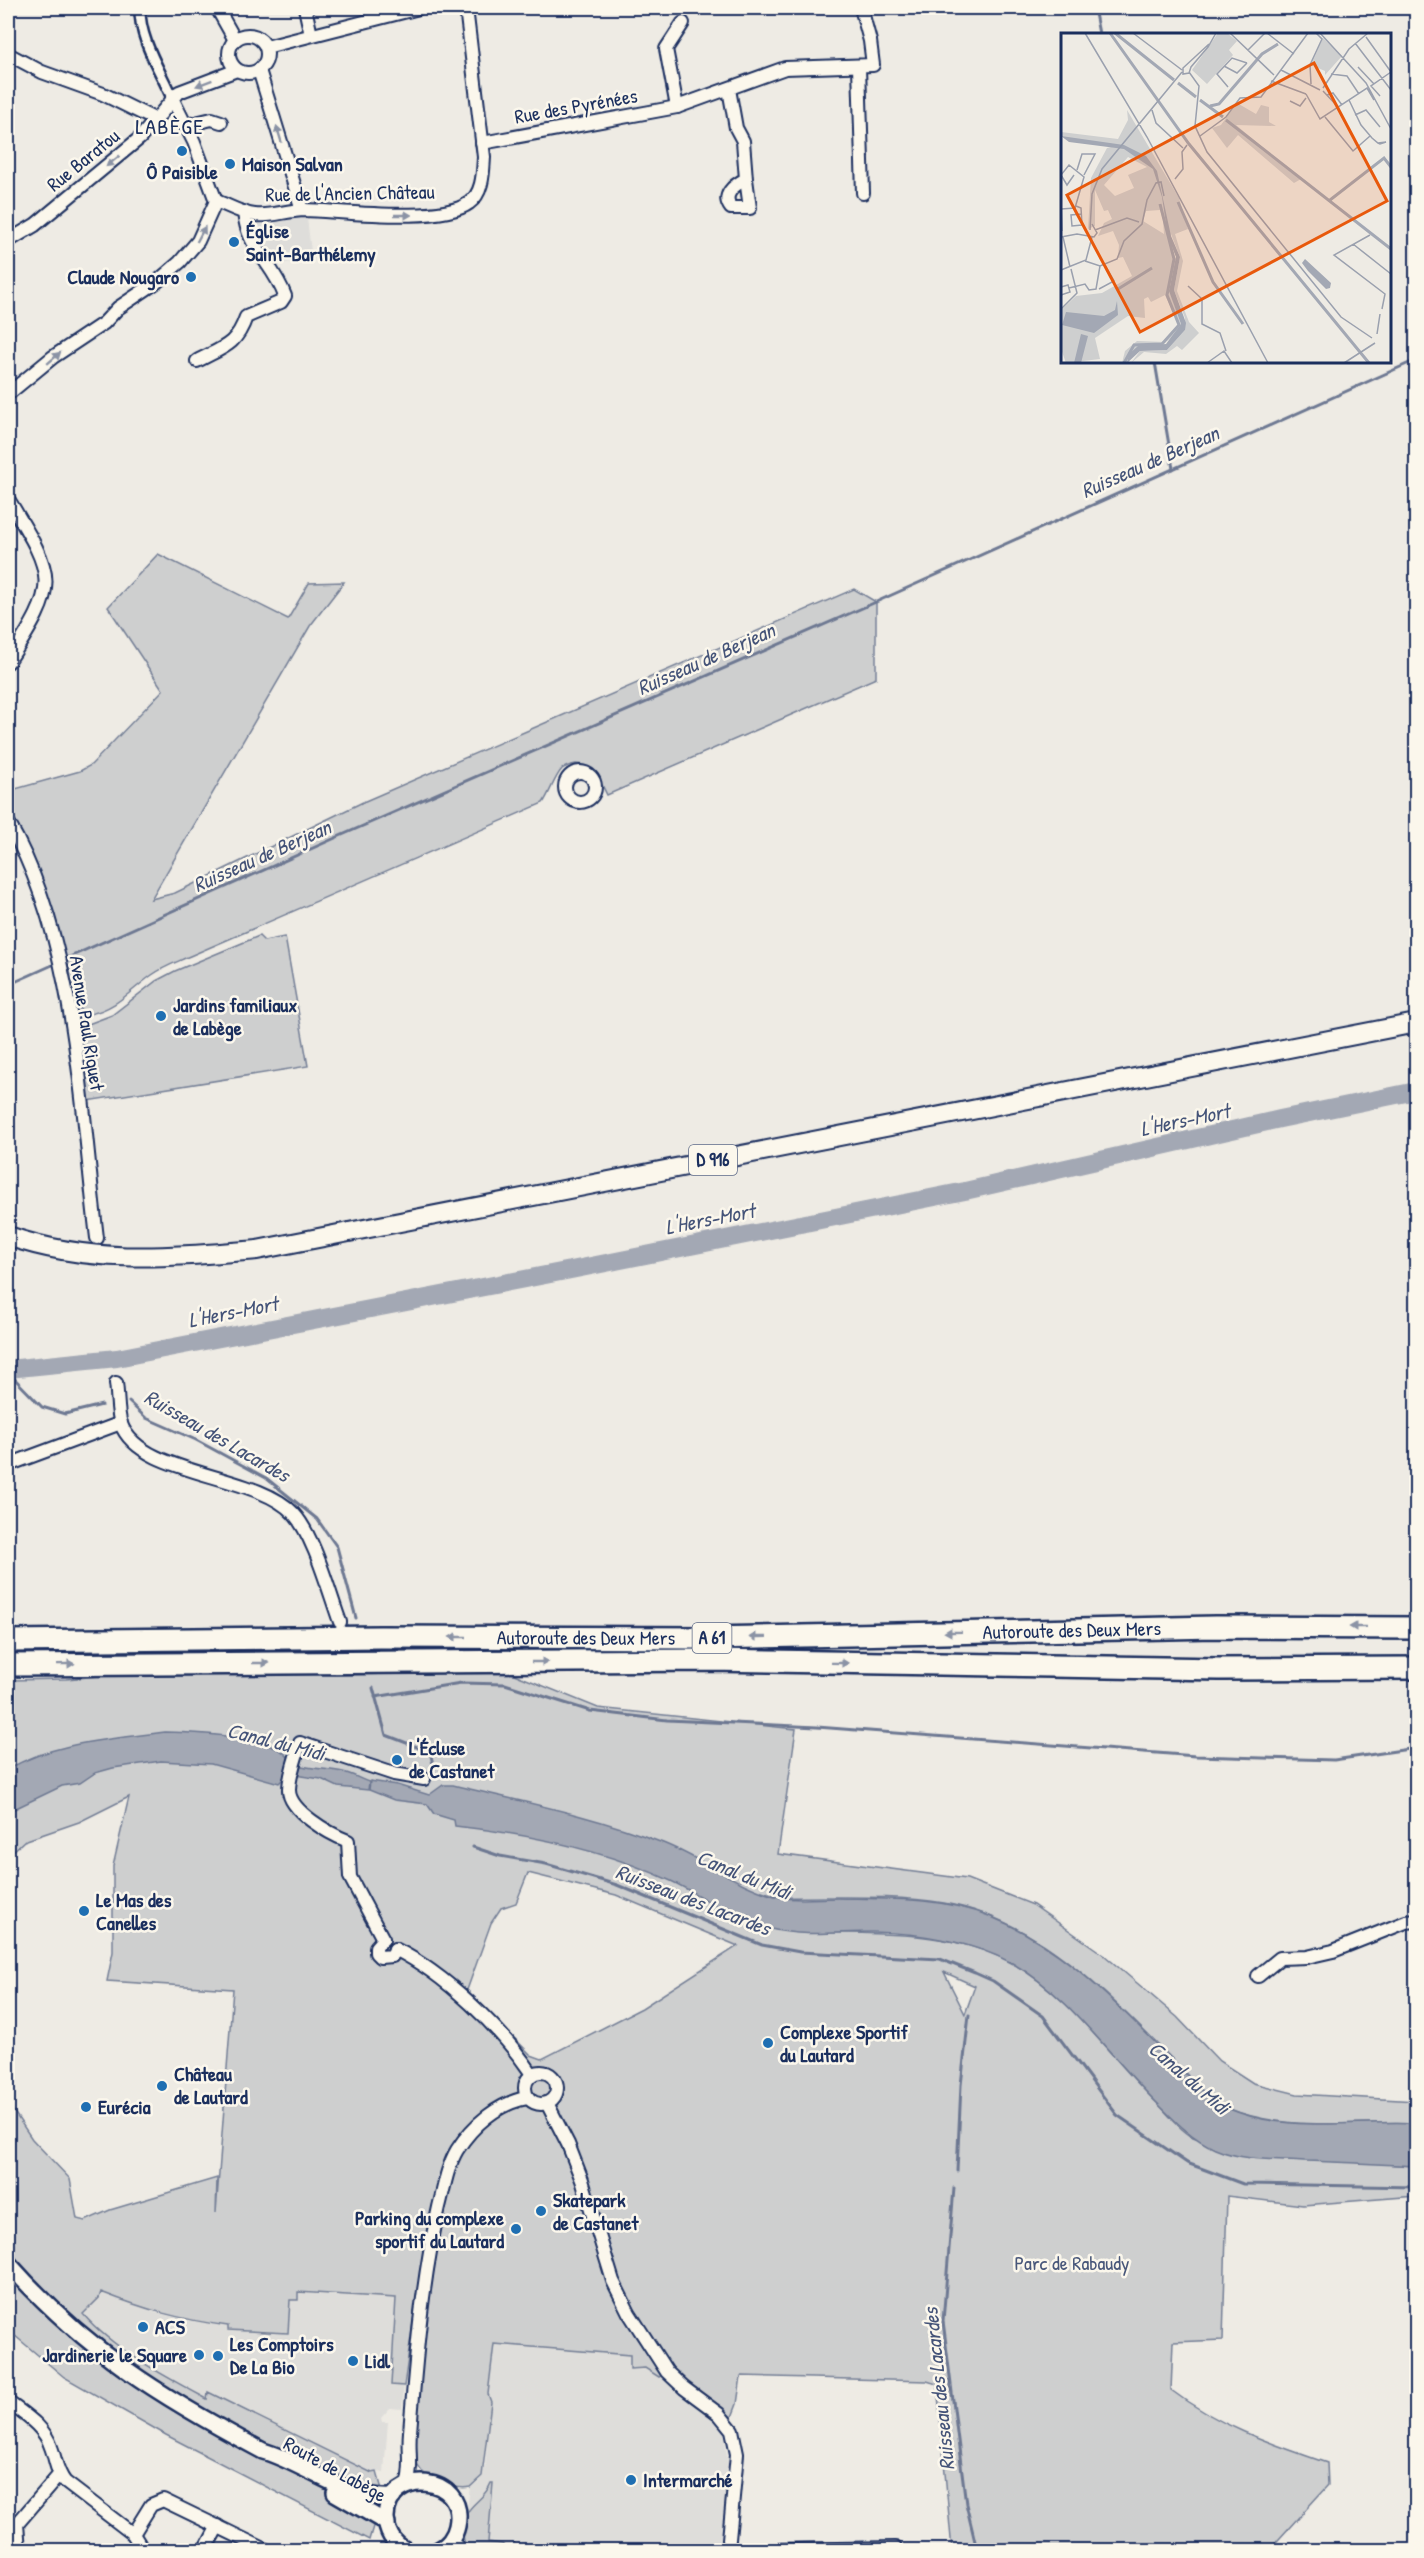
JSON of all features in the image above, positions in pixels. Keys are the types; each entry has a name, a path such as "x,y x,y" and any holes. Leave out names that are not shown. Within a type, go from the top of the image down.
{"highway":[{"name":"Autoroute des Deux Mers","path":"8,1641 380,1637 709,1638 1203,1627 1416,1628"},
{"name":"Autoroute des Deux Mers","path":"8,1665 710,1660 1171,1668 1416,1668"}],"main road":[{"name":"D 916","path":"8,1236 31,1245 110,1257 164,1257 257,1250 1416,1023"}],"street":[{"path":"8,394 53,357 105,323 118,308 158,281 180,262 198,241 216,201 187,125 172,98 145,37 140,21 140,8"},
{"path":"217,8 235,40"},
{"path":"305,8 311,35"},
{"path":"266,47 420,8"},
{"name":"Rue de l'Ancien Château","path":"216,201 254,215 302,210 369,215 415,215 456,209 468,204 476,196 482,180 484,157 466,8"},
{"path":"861,8 870,41 873,66 859,67 863,193"},
{"path":"677,107 666,49 683,23"},
{"path":"172,98 179,92 237,70 248,73 259,70 266,60 266,47 255,37 245,36 235,40 229,56 237,70"},
{"path":"8,54 42,72 103,94 154,119"},
{"name":"Rue des Pyrénées","path":"482,143 677,107 785,68 859,67"},
{"path":"259,70 302,210"},
{"path":"729,89 736,128 743,141 746,179"},
{"name":"Rue Baratou","path":"8,241 35,225 140,138 172,98"},
{"path":"187,125 212,119 221,122"},
{"path":"197,361 234,341 241,332 246,316 281,302 285,296 277,275 253,244 245,226 244,212"},
{"path":"8,499 38,549 46,582 39,612 8,662"},
{"name":"Avenue Paul Riquet","path":"8,822 28,861 64,979 97,1238"},
{"path":"116,1383 121,1423 133,1440 155,1456 272,1496 289,1508 305,1530 340,1622"},
{"path":"8,1466 121,1423"},
{"path":"424,1779 394,1774 364,1762 300,1743 290,1782 290,1796 296,1808 337,1837 348,1841 350,1877 383,1939 392,1941 395,1949 427,1969 480,2013 512,2046 532,2074"},
{"path":"1258,1976 1280,1958 1306,1957 1333,1951 1406,1922 1416,1921"},
{"path":"545,2072 555,2081 556,2094 547,2103 533,2103 527,2098 525,2085 532,2074 545,2072"},
{"path":"415,2484 409,2444 423,2302 435,2226 447,2173 456,2152 481,2122 511,2101 527,2098"},
{"path":"547,2103 568,2144 609,2268 629,2313 667,2372 719,2415 732,2430 736,2454 728,2550"},
{"name":"Route de Labège","path":"8,2263 54,2312 100,2352 158,2393 263,2451 353,2492 373,2498 393,2497"},
{"path":"8,2402 36,2423 45,2434 59,2475 65,2482 133,2534 143,2550"},
{"name":"Route de Labège","path":"263,2451 273,2461 369,2511 387,2523"},
{"path":"19,2550 12,2524 59,2475"},
{"path":"398,2548 387,2523 387,2512 393,2497 415,2484 433,2484 444,2489 452,2497 459,2520 450,2547"},
{"path":"133,2534 151,2505 163,2500 266,2550"},
{"path":"205,2550 218,2526"},
{"path":"778,2550 895,2548 895,2550"}],"shaded area":[{"path":"287,218 307,218 312,260 273,262 263,242 258,224"},
{"path":"101,2292 154,2312 185,2320 228,2326 228,2330 288,2333 290,2299 298,2292 396,2298 391,2385 404,2386 402,2409 390,2408 381,2418 382,2422 388,2422 384,2472 373,2473 208,2392 207,2399 167,2377 103,2334 83,2314 99,2298"},
{"path":"494,2344 630,2355 637,2368 645,2368 659,2377 662,2375 714,2418 724,2431 728,2463 722,2550 470,2550 462,2539 464,2517 470,2487 478,2482 485,2467 491,2402 488,2394"}],"green space":[{"path":"158,554 288,619 309,583 344,582 310,626 151,899 175,893 363,802 854,589 876,602 876,678 607,795 592,770 576,764 567,766 559,773 543,803 161,969 107,1008 89,1014 74,1006 8,817 8,791 80,771 91,765 163,690 108,607"},
{"path":"259,936 264,941 285,937 308,1066 87,1101 76,1034 83,1026 112,1015 156,981 175,971"},
{"name":"Parc de Rabaudy","path":"191,1668 336,1675 509,1672 598,1708 796,1729 778,1854 967,1879 1033,1905 1104,1955 1177,2017 1219,2061 1253,2083 1297,2094 1416,2101 1416,2123 1297,2123 1250,2116 1220,2105 1213,2100 1088,1978 1044,1945 997,1919 971,1909 924,1900 883,1897 780,1897 762,1891 771,1929 924,1937 983,1950 1012,1963 1053,1992 1072,2010 1141,2087 1191,2136 1208,2141 1350,2160 1416,2166 1416,2196 1303,2205 1227,2196 1223,2340 1173,2342 1171,2390 1207,2414 1227,2424 1327,2463 1328,2485 1269,2550 952,2550 937,2384 927,2381 741,2376 737,2404 732,2417 683,2381 608,2284 636,2337 662,2375 659,2377 645,2368 630,2369 630,2355 494,2344 488,2394 491,2402 482,2476 470,2487 457,2487 427,2476 418,2466 414,2450 418,2370 434,2269 421,2266 404,2386 391,2385 396,2298 298,2292 298,2300 290,2300 288,2333 228,2330 228,2326 163,2313 101,2292 99,2298 83,2314 109,2339 125,2350 158,2372 207,2399 208,2392 372,2473 377,2472 383,2493 369,2540 166,2435 64,2377 8,2330 8,2103 32,2139 70,2179 77,2219 85,2221 110,2210 217,2178 216,2213 233,1989 107,1981 113,1952 113,1866 129,1797 79,1822 24,1841 8,1856 8,1680 66,1679","holes":["528,1873 616,1895 738,1946 642,2008 542,2059 531,2055 467,1990 491,1923 501,1908 516,1903","944,1972 975,1986 965,2014"]},
{"path":"493,2483 488,2542 502,2544 508,2550 470,2550 463,2538 464,2520"}],"water":[{"path":"165,1732 221,1736 263,1744 280,1750 298,1765 343,1772 369,1782 368,1790 338,1787 321,1779 288,1774 279,1783 211,1764 161,1761 95,1773 80,1783 62,1786 8,1812 8,1769 65,1747"},
{"name":"Canal du Midi","path":"370,1781 397,1785 429,1795 443,1785 453,1785 585,1817 663,1843 734,1879 778,1897 914,1900 952,1905 989,1916 1039,1942 1083,1974 1218,2103 1250,2116 1273,2121 1320,2124 1416,2123 1416,2166 1259,2159 1237,2156 1215,2149 1193,2136 1143,2089 1091,2030 1054,1993 1034,1977 996,1955 926,1936 872,1932 796,1933 771,1929 732,1915 684,1887 619,1860 538,1838 455,1826 454,1820 434,1814 427,1804 394,1800 369,1790"}],"waterway":[{"path":"1094,8 1099,33"},
{"name":"Ruisseau de Berjean","path":"63,960 333,839 876,602 1416,360"},
{"path":"1155,363 1173,469"},
{"name":"Ruisseau de Berjean","path":"8,985 57,963"},
{"name":"L'Hers-Mort","path":"8,1369 117,1358 571,1270 965,1191 1280,1119 1416,1091"},
{"name":"Ruisseau des Lacardes","path":"8,1372 42,1407 65,1414 102,1405"},
{"name":"Ruisseau des Lacardes","path":"129,1402 146,1418 196,1440 266,1478 317,1519 337,1547 356,1618"},
{"path":"375,1697 461,1683 505,1684 590,1711 667,1720 817,1727 1196,1756 1334,1760 1416,1748"},
{"name":"Ruisseau des Lacardes","path":"373,1688 386,1735 430,1752 434,1768"},
{"name":"Ruisseau des Lacardes","path":"473,1847 500,1856 546,1864 617,1885 762,1945 800,1952 940,1959 975,1973 993,1981 1043,2016 1117,2115 1187,2163 1243,2184 1416,2187"},
{"name":"Ruisseau des Lacardes","path":"957,2171 961,2085 969,2015"},
{"name":"Ruisseau des Lacardes","path":"954,2188 943,2321 966,2504 977,2550"}],"place":[{"name":"Ô Paisible","path":"182,151"},
{"name":"Maison Salvan","path":"230,164"},
{"name":"Église Saint-Barthélemy","path":"234,242"},
{"name":"Claude Nougaro","path":"191,277"},
{"name":"Jardins familiaux de Labège","path":"161,1016"},
{"name":"L'Écluse de Castanet","path":"397,1760"},
{"name":"Le Mas des Canelles","path":"84,1911"},
{"name":"Complexe Sportif du Lautard","path":"768,2043"},
{"name":"Château de Lautard","path":"162,2086"},
{"name":"Eurécia","path":"86,2107"},
{"name":"Skatepark de Castanet","path":"541,2211"},
{"name":"Parking du complexe sportif du Lautard","path":"516,2229"},
{"name":"ACS","path":"143,2327"},
{"name":"Jardinerie le Square","path":"199,2355"},
{"name":"Les Comptoirs De La Bio","path":"218,2356"},
{"name":"Lidl","path":"353,2361"},
{"name":"Intermarché","path":"631,2480"}],"district":[{"name":"LABÈGE","path":"170,126"}]}
